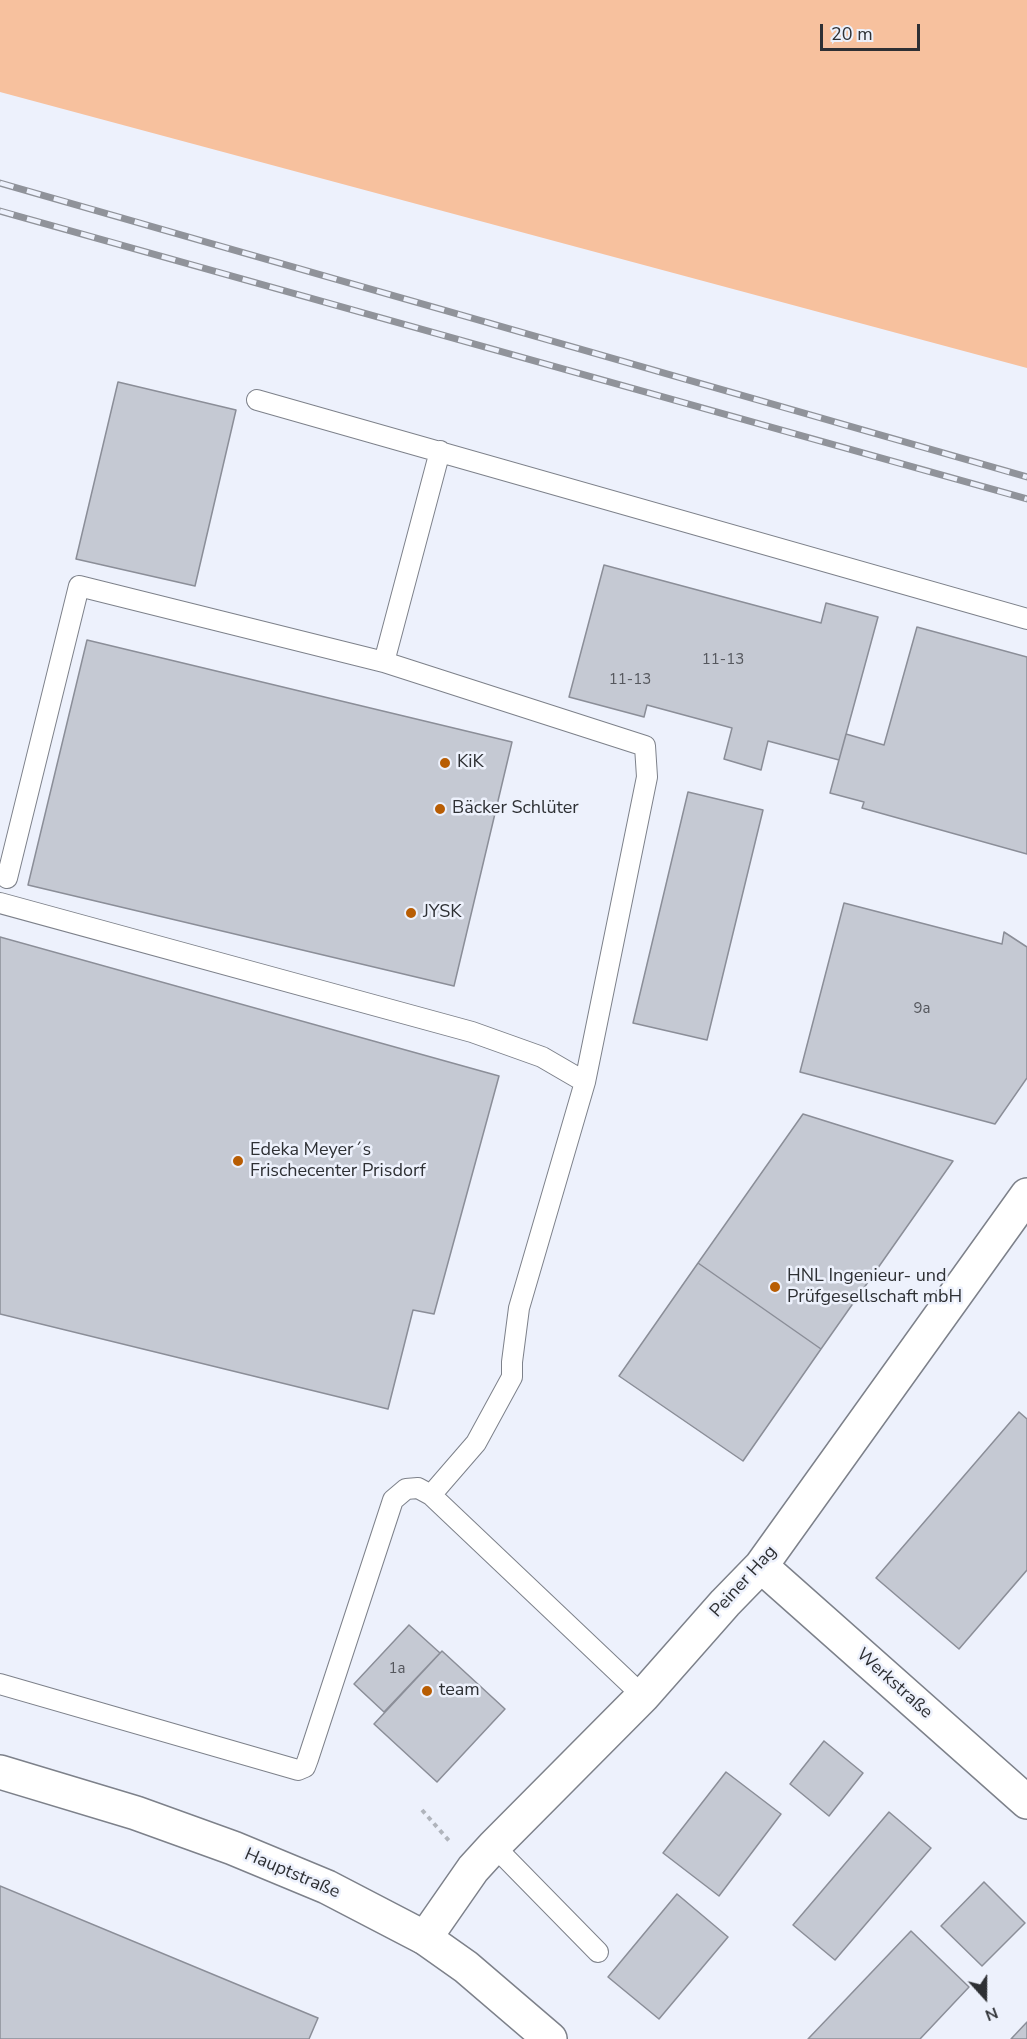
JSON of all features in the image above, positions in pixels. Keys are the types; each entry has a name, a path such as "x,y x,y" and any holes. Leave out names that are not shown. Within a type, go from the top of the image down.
{"street":[{"name":"Peiner Hag","path":"425,1938 484,1857 643,1696 761,1566 1027,1195"},
{"name":"Werkstraße","path":"761,1566 1027,1802"},
{"name":"Hauptstraße","path":"0,1772 136,1813 233,1848 327,1887 425,1938 466,1967 550,2039"}],"lane":[{"path":"257,400 1027,619"},
{"path":"384,662 440,451"},
{"path":"7,878 79,586 384,662 645,746 647,777 585,1082 519,1308 512,1377 476,1443 431,1495"},
{"path":"0,903 472,1032 542,1057 585,1082"},
{"path":"0,1684 298,1770 304,1767 308,1759 393,1500 406,1489 418,1488 431,1495 643,1696"},
{"path":"484,1857 598,1952"}],"path":[{"path":"422,1809 484,1857"}],"shaded area":[{"path":"0,0 1027,0 1027,368 0,92"}],"building":[{"path":"118,382 236,410 195,586 76,559"},
{"path":"604,565 821,623 826,603 878,617 839,760 768,741 761,770 724,759 732,728 647,705 644,717 569,697"},
{"path":"917,627 1027,657 1027,854 862,808 864,802 830,793 846,734 884,745"},
{"path":"87,640 512,742 454,986 28,885"},
{"path":"688,792 763,810 707,1040 633,1023"},
{"path":"844,903 1002,944 1004,932 1027,947 1027,1078 995,1124 800,1072"},
{"name":"Edeka Meyer´s Frischecenter Prisdorf","path":"0,937 499,1076 434,1314 413,1310 388,1409 0,1314"},
{"path":"803,1114 953,1161 821,1349 698,1263"},
{"path":"698,1263 821,1349 743,1461 619,1376"},
{"path":"1019,1412 1027,1419 1027,1570 959,1649 876,1578"},
{"path":"409,1625 440,1653 384,1712 354,1684"},
{"path":"442,1651 505,1709 437,1782 374,1724"},
{"path":"824,1741 863,1773 829,1816 790,1784"},
{"path":"726,1772 781,1814 719,1896 663,1853"},
{"path":"889,1812 931,1848 835,1960 793,1925"},
{"path":"984,1882 1025,1923 982,1966 941,1926"},
{"path":"0,1886 318,2018 309,2039 0,2039"},
{"path":"677,1894 728,1937 659,2019 608,1977"},
{"path":"911,1931 969,1987 920,2039 808,2039"},
{"path":"1027,2022 1027,2039 1011,2039"}],"railway":[{"path":"0,183 1027,477"},
{"path":"0,211 1027,499"}],"place":[{"name":"KiK","path":"445,763"},
{"name":"Bäcker Schlüter","path":"440,809"},
{"name":"JYSK","path":"411,913"},
{"name":"Edeka Meyer´s Frischecenter Prisdorf","path":"238,1161"},
{"name":"HNL Ingenieur- und Prüfgesellschaft mbH","path":"775,1287"},
{"name":"team","path":"427,1691"}]}
